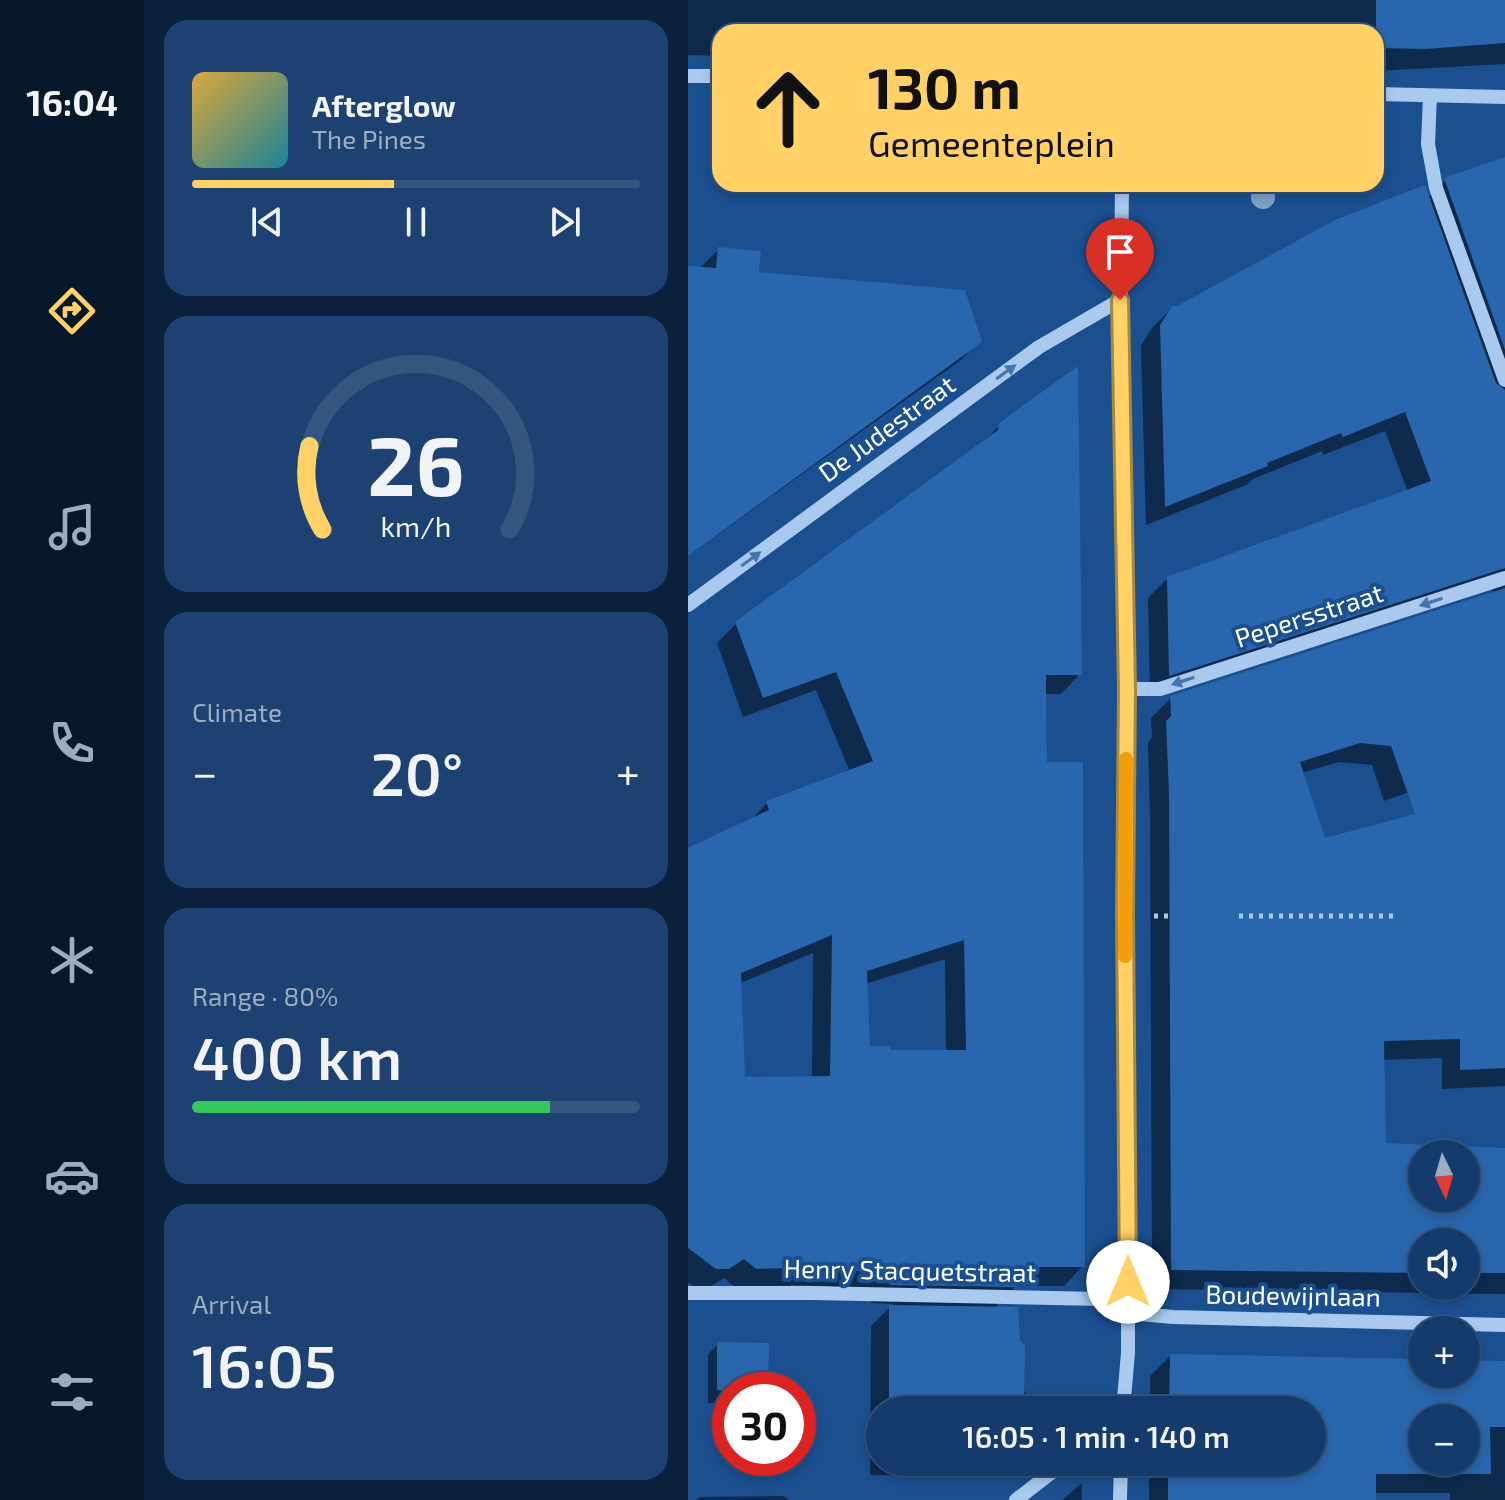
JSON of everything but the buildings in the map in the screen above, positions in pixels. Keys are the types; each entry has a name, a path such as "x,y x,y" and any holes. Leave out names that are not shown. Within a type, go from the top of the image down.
{"street":[{"path":"688,76 712,76"},
{"path":"1384,94 1505,97"},
{"path":"1430,96 1428,144 1436,188 1505,380"},
{"path":"1122,192 1120,382 1127,689 1128,1353 1124,1396"},
{"name":"De Judestraat","path":"688,605 1039,347 1120,300"},
{"name":"Pepersstraat","path":"1127,689 1160,689 1505,578"},
{"name":"Henry Stacquetstraat","path":"688,1293 1102,1299 1128,1313"},
{"name":"Boudewijnlaan","path":"1128,1313 1173,1317 1505,1325"},
{"path":"1016,1500 1047,1476"},
{"path":"1120,1500 1121,1476"}],"path":[{"path":"1239,916 1398,916"}],"slow traffic":[{"path":"1125,956 1126,759"}],"route":[{"path":"1120,300 1127,689 1128,1282"}]}
